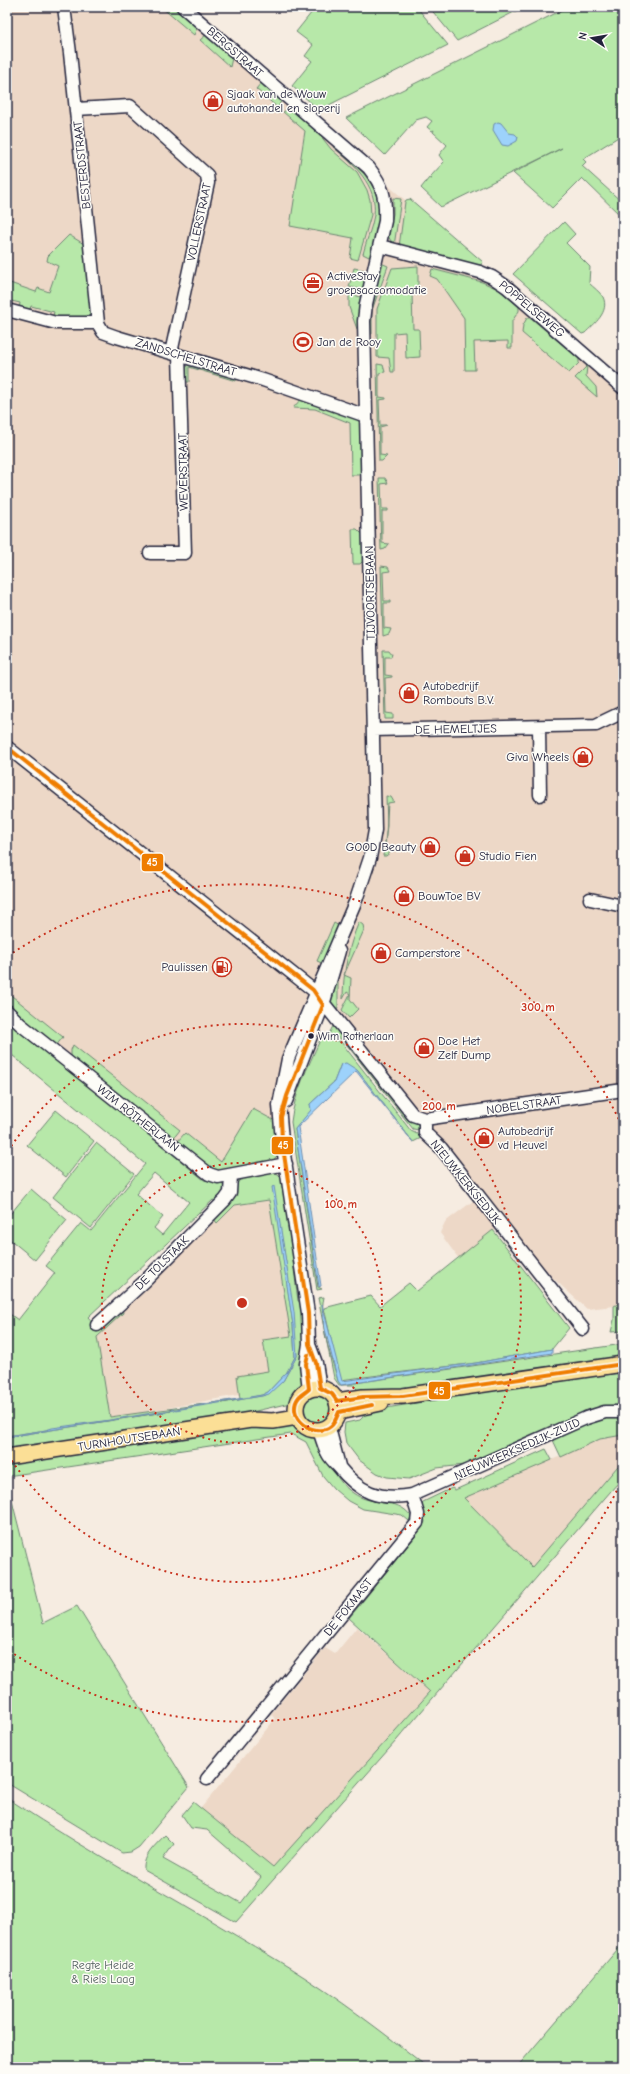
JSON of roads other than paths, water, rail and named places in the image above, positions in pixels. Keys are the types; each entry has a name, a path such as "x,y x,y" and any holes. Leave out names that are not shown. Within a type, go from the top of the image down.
{"main road":[{"path":"338,1406 363,1397 403,1396 623,1364"},
{"path":"315,1389 332,1394 338,1406 335,1421 324,1429 306,1427 297,1412 299,1398 315,1389"},
{"name":"TURNHOUTSEBAAN","path":"7,1457 251,1420 272,1412 297,1412"}],"street":[{"name":"BESTERDSTRAAT","path":"64,7 98,324"},
{"name":"BERGSTRAAT","path":"183,7 369,168 381,184 384,197 385,221 380,246"},
{"name":"VOLLERSTRAAT","path":"76,109 130,106 208,175 208,183 175,354"},
{"name":"POPPELSEWEG","path":"380,246 480,272 492,277 507,287 623,388"},
{"name":"TIJVOORTSEBAAN","path":"315,1389 306,1364 309,1344 308,1313 279,1106 288,1059 332,953 341,936 366,872 374,842 375,819 364,321 366,304 380,246"},
{"path":"7,310 56,323 98,324"},
{"name":"ZANDSCHELSTRAAT","path":"98,324 103,332 263,380 366,416"},
{"name":"WEVERSTRAAT","path":"150,553 185,553 175,354"},
{"name":"DE HEMELTJES","path":"373,730 596,725 623,712"},
{"path":"539,727 540,795"},
{"path":"7,747 315,993 409,1112 418,1118 426,1119"},
{"path":"590,900 623,906"},
{"name":"TIJVOORTSEBAAN","path":"281,1117 287,1096 324,1005 334,970 341,936"},
{"name":"WIM RÖTHERLAAN","path":"7,1011 20,1024 210,1174 218,1177 286,1164"},
{"name":"NOBELSTRAAT","path":"426,1119 623,1090"},
{"name":"NIEUWKERKSEDIJK","path":"426,1119 425,1133 441,1148 583,1329"},
{"name":"DE TOLSTAAK","path":"97,1325 146,1281 226,1200 230,1194 231,1175"},
{"name":"NIEUWKERKSEDIJK-ZUID","path":"412,1495 586,1418 604,1412 623,1412"},
{"path":"324,1429 328,1454 356,1485 377,1496 400,1497 412,1495"},
{"name":"DE FOKMAST","path":"207,1779 417,1523 418,1514 412,1495"}],"water":[{"path":"498,122 501,123 509,133 515,134 518,137 517,141 508,146 502,145 493,130 494,124"},
{"path":"346,1063 357,1070 413,1142 356,1071 298,1127 321,1286 319,1287 295,1129 311,1110 310,1104 334,1082 341,1064"},
{"path":"274,1186 294,1312 297,1356 283,1381 269,1394 262,1396 7,1437 52,1428 262,1395 268,1392 287,1372 295,1357 293,1325 272,1187"},
{"path":"322,1304 342,1381 476,1363 552,1349 552,1353 341,1385 338,1381 324,1325"}],"place":[{"name":"Sjaak van de Wouw autohandel en sloperij","path":"213,101"},
{"name":"ActiveStay groepsaccomodatie","path":"313,283"},
{"name":"Jan de Rooy","path":"303,342"},
{"name":"Autobedrijf Rombouts B.V.","path":"409,693"},
{"name":"Giva Wheels","path":"583,757"},
{"name":"GOOD Beauty","path":"430,847"},
{"name":"Studio Fien","path":"465,856"},
{"name":"BouwToe BV","path":"404,896"},
{"name":"Camperstore","path":"381,953"},
{"name":"Paulissen","path":"222,967"},
{"name":"Wim Rotherlaan","path":"311,1036"},
{"name":"Doe Het Zelf Dump","path":"424,1048"},
{"name":"Autobedrijf vd Heuvel","path":"484,1138"}],"park label":[{"name":"Regte Heide & Riels Laag","path":"103,1972"}]}
